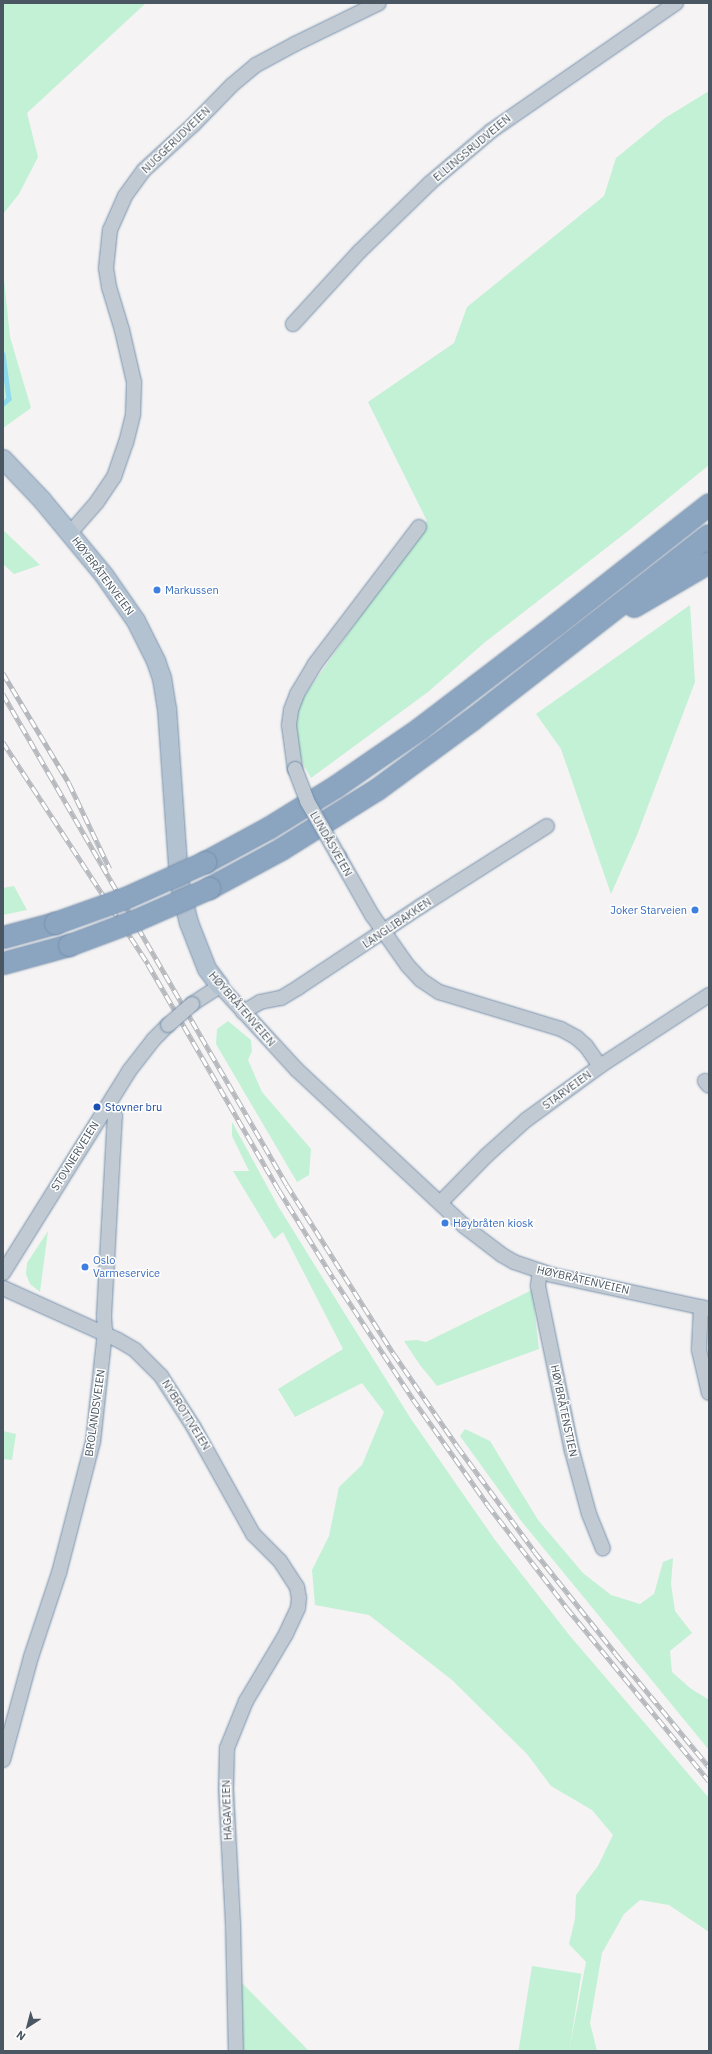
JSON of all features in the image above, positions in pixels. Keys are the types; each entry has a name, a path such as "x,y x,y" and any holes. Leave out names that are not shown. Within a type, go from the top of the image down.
{"highway":[{"path":"678,528 709,499"},
{"path":"3,937 55,923 125,898 205,862 268,828 336,786 420,728 709,504"},
{"path":"3,963 69,945 136,920 209,888 281,849 377,789 572,643 709,535"},
{"path":"572,643 709,562"}],"main road":[{"name":"HØYBRÅTENVEIEN","path":"3,459 70,533 123,600 146,641 162,678 167,708 179,879 182,895 189,923 207,969 220,986"}],"street":[{"name":"NUGGERUDVEIEN","path":"70,533 97,502 114,477 126,443 133,414 134,382 122,330 109,287 106,268 110,230 125,196 144,170 193,125 232,85 256,65 379,3"},
{"name":"ELLINGSRUDVEIEN","path":"294,324 360,251 435,179 491,131 676,3"},
{"name":"LUNDÅSVEIEN","path":"419,527 315,664 297,694 291,710 289,725 295,769 307,801 362,898 384,932 415,974 439,992 561,1029 581,1042 600,1066"},
{"name":"LANGLIBAKKEN","path":"243,1012 260,1002 281,998 384,932 421,906 547,826"},
{"name":"STOVNERVEIEN","path":"3,1273 106,1107 141,1055 168,1025 192,1004 220,986"},
{"name":"HØYBRÅTENVEIEN","path":"220,986 297,1070 476,1236 502,1255 514,1262 540,1271 705,1308"},
{"name":"STARVEIEN","path":"440,1203 486,1156 526,1120 600,1066 709,995"},
{"name":"BROLANDSVEIEN","path":"3,1760 28,1665 68,1540 93,1442 105,1333 116,1116 114,1112 106,1107"},
{"name":"HØYBRÅTENSTIEN","path":"540,1271 538,1286 572,1451 589,1514 603,1548"},
{"name":"NYBROTTVEIEN","path":"3,1288 105,1333 135,1350 170,1387 218,1468 240,1513 253,1534 280,1561 297,1587"},
{"path":"705,1308 699,1350 709,1393"},
{"name":"HAGAVEIEN","path":"236,2051 233,1923 226,1790 227,1748 246,1701 286,1634 298,1608 299,1598 297,1587"}],"green space":[{"path":"3,3 146,3 27,113 38,157 19,194 3,214"},
{"path":"709,91 709,465 628,531 484,643 428,692 311,778 304,766 294,739 296,708 427,521 368,402 454,343 467,307 604,196 616,158 665,118"},
{"path":"3,269 10,337 31,408 3,428"},
{"path":"3,530 40,565 14,574 3,564"},
{"path":"690,605 695,682 637,835 611,894 561,749 536,714"},
{"path":"14,886 27,910 3,915 3,888"},
{"path":"228,1021 251,1040 252,1051 248,1060 262,1092 311,1149 309,1175 297,1182 216,1044 217,1029"},
{"path":"232,1122 278,1206 411,1419 495,1540 570,1636 709,1798 709,1932 669,1905 640,1900 624,1914 602,1953 590,2023 597,2051 569,2051 586,1962 569,1944 575,1919 576,1895 598,1866 613,1835 592,1810 551,1786 527,1754 452,1680 369,1615 315,1605 312,1570 329,1536 339,1487 362,1465 384,1412 362,1383 295,1417 278,1389 343,1349 283,1232 274,1239 233,1171 249,1171 232,1136"},
{"path":"48,1231 40,1292 30,1284 26,1274 27,1263"},
{"path":"532,1290 539,1349 437,1386 420,1365 404,1341 417,1340 426,1342"},
{"path":"465,1429 490,1441 538,1520 583,1573 611,1595 640,1604 654,1594 663,1562 673,1558 671,1584 675,1611 692,1633 670,1651 672,1672 690,1688 709,1700 709,1750 522,1522 460,1436"},
{"path":"3,1431 16,1434 12,1460 3,1459"},
{"path":"532,1966 581,1974 569,2051 519,2051"},
{"path":"242,1983 309,2051 242,2051"}],"waterway":[{"path":"3,354 9,399 3,404"}],"railway":[{"path":"3,673 69,783 110,869"},
{"path":"3,694 287,1185 394,1354 458,1447 535,1552 616,1654 709,1767"},
{"path":"3,742 148,964 279,1190 334,1279 413,1399 488,1505 567,1608 709,1781"}],"place":[{"name":"Markussen","path":"157,590"},
{"name":"Joker Starveien","path":"695,910"},
{"name":"Stovner bru","path":"97,1107"},
{"name":"Høybråten kiosk","path":"445,1223"},
{"name":"Oslo Varmeservice","path":"85,1267"}]}
